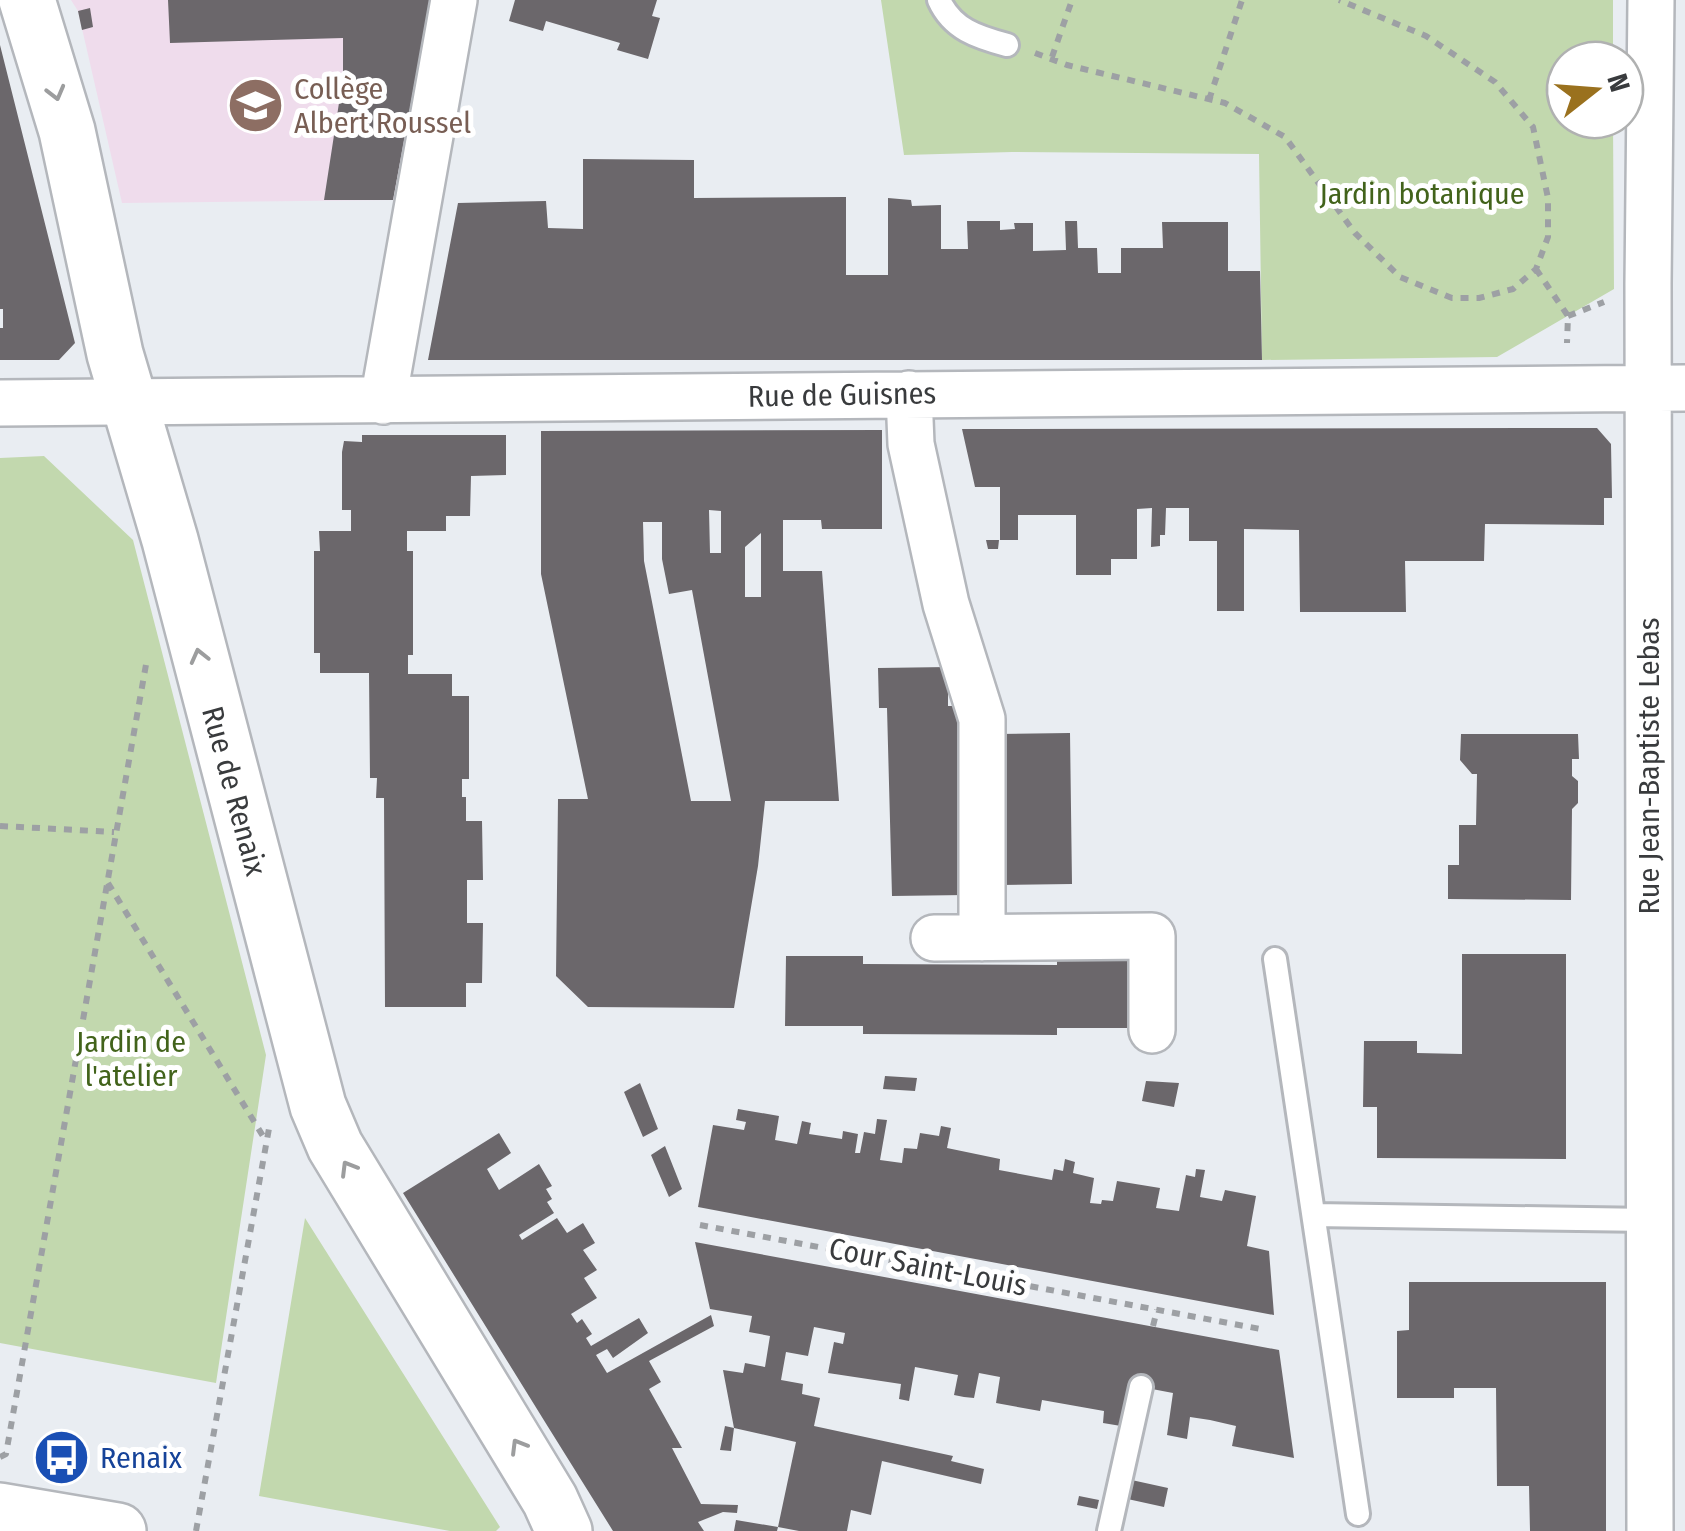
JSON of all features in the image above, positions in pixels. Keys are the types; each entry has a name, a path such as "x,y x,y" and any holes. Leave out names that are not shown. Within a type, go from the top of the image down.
{"street":[{"name":"Rue de Renaix","path":"28,0 66,131 115,354 318,1106 335,1146 550,1500 564,1531"},
{"path":"383,401 454,0"},
{"name":"Rue Jean-Baptiste Lebas","path":"1650,1531 1668,1400 1650,1220 1667,874 1666,280 1651,0"},
{"name":"Rue de Guisnes","path":"0,402 1667,388"},
{"path":"909,394 911,444 942,586 982,719 982,938"},
{"path":"934,938 1152,936 1152,1030"},
{"path":"0,1512 118,1531"}],"lane":[{"path":"939,0 946,17 974,36 1007,45"},
{"path":"1275,959 1358,1514"},
{"path":"1314,1215 1650,1220"},
{"path":"1108,1531 1141,1387"}],"path":[{"path":"1052,58 1072,0"},
{"path":"1209,100 1242,0"},
{"path":"1007,45 1067,65 1225,103 1285,138 1355,233 1400,278 1452,298 1479,298 1513,289 1536,269 1548,237 1548,198 1533,127 1494,82 1426,36 1339,0"},
{"path":"1536,269 1568,316 1565,389"},
{"path":"0,1457 6,1454 148,656"},
{"path":"0,826 114,832"},
{"path":"106,881 266,1142"},
{"path":"196,1531 270,1122 318,1106"},
{"name":"Cour Saint-Louis","path":"700,1225 1266,1330"},
{"path":"1153,1326 1157,1310"}],"shaded area":[{"name":"Collège Albert Roussel","path":"71,0 430,0 393,200 122,203 78,11"}],"green space":[{"name":"Jardin botanique","path":"881,0 1613,0 1613,40 1545,40 1545,140 1613,140 1614,289 1497,357 1262,360 1259,154 904,155"},
{"name":"Jardin de l'atelier","path":"44,456 133,540 266,1055 216,1383 0,1343 0,458"},
{"path":"305,1218 500,1527 496,1531 450,1531 259,1496"}],"building":[{"path":"168,0 430,0 393,200 324,200 343,77 343,38 170,43"},
{"path":"515,0 657,0 652,16 660,18 648,59 617,50 620,43 546,21 543,31 509,21"},
{"path":"90,8 93,27 82,30 78,11"},
{"path":"0,45 75,343 59,360 0,360 3,309"},
{"path":"583,159 694,160 694,198 846,197 846,275 888,275 888,198 911,200 912,206 941,205 941,249 968,249 967,221 1000,221 1000,230 1015,229 1014,223 1033,223 1033,251 1066,250 1065,221 1077,221 1078,248 1097,248 1098,273 1121,273 1121,248 1163,248 1162,222 1228,222 1228,271 1260,271 1262,360 428,360 458,203 546,201 548,228 583,229"},
{"path":"1597,428 1611,444 1612,498 1604,498 1604,525 1485,524 1484,561 1405,561 1406,612 1300,612 1299,530 1244,529 1244,611 1217,611 1217,541 1189,541 1189,508 1166,508 1165,535 1160,535 1160,546 1151,547 1152,508 1137,509 1137,559 1111,559 1111,575 1076,575 1076,515 1018,515 1018,540 1000,540 1000,487 975,487 962,429"},
{"path":"882,430 882,529 822,529 821,520 783,520 783,571 822,571 839,801 765,801 734,1008 588,1007 556,976 558,799 588,799 541,574 541,431","holes":["709,510 721,511 721,553 710,553","643,522 662,522 662,559 669,594 692,590 731,801 691,801 644,561","761,533 761,597 745,597 745,547"]},
{"path":"362,435 506,435 506,475 471,476 470,516 446,516 446,531 407,531 407,551 413,551 413,655 408,655 408,674 452,674 452,696 469,696 469,779 462,779 462,797 466,797 466,821 482,821 483,880 467,880 467,923 483,923 482,983 466,983 466,1007 385,1007 384,798 376,798 377,778 370,778 369,673 320,673 320,653 314,653 314,551 320,551 319,531 351,531 351,510 342,510 342,452 344,441 362,442"},
{"path":"986,540 999,540 998,549 988,549"},
{"path":"948,667 948,706 962,706 965,895 892,896 887,708 879,708 878,668"},
{"path":"1070,733 1072,884 1000,885 997,734"},
{"path":"1461,734 1578,734 1579,759 1572,759 1578,803 1572,809 1571,900 1448,899 1448,865 1459,865 1459,825 1476,825 1477,774 1472,774 1460,760"},
{"path":"1462,954 1566,954 1566,1159 1377,1158 1377,1107 1363,1107 1364,1041 1417,1041 1417,1053 1462,1054"},
{"path":"786,956 863,956 863,964 1057,965 1057,958 1134,959 1134,1028 1057,1028 1057,1035 863,1034 863,1026 785,1026"},
{"path":"885,1076 917,1078 915,1091 883,1089"},
{"path":"1146,1081 1179,1083 1174,1107 1142,1101"},
{"path":"640,1083 658,1129 643,1137 624,1092"},
{"path":"738,1109 779,1116 775,1140 797,1144 802,1121 811,1123 809,1134 842,1139 843,1131 858,1134 855,1153 860,1153 864,1132 875,1134 877,1119 887,1120 880,1160 902,1163 904,1148 917,1149 920,1133 939,1136 941,1126 951,1128 947,1148 1000,1159 999,1170 1052,1180 1054,1169 1063,1171 1065,1159 1075,1162 1073,1173 1094,1178 1090,1203 1113,1201 1117,1181 1160,1188 1156,1208 1179,1211 1186,1175 1195,1177 1196,1169 1205,1170 1200,1197 1222,1201 1225,1190 1256,1196 1247,1246 1269,1251 1274,1315 698,1207 713,1125 744,1130 746,1122 736,1120"},
{"path":"499,1133 511,1153 487,1169 499,1190 539,1164 552,1186 546,1189 552,1199 547,1202 554,1213 519,1235 522,1240 557,1218 567,1233 583,1223 595,1243 583,1250 597,1270 584,1278 597,1298 571,1314 577,1323 582,1319 592,1334 586,1338 591,1346 639,1318 648,1333 613,1358 607,1349 596,1355 607,1373 711,1315 714,1326 649,1361 661,1382 649,1389 682,1448 672,1448 701,1504 738,1505 737,1513 723,1512 698,1522 704,1531 613,1531 403,1193"},
{"path":"665,1146 682,1189 669,1197 651,1155"},
{"path":"695,1242 1279,1350 1294,1458 1232,1446 1236,1426 1210,1420 1190,1417 1187,1439 1167,1435 1173,1393 1131,1385 1121,1426 1103,1423 1104,1411 1042,1400 1040,1411 996,1403 1000,1377 979,1373 974,1398 954,1395 958,1375 915,1367 909,1401 899,1399 901,1384 828,1373 834,1342 843,1344 845,1333 814,1327 808,1356 786,1352 781,1380 803,1384 802,1394 820,1398 814,1426 953,1456 951,1461 984,1469 981,1484 882,1461 871,1515 851,1510 847,1531 778,1527 796,1442 734,1428 723,1370 743,1373 745,1363 765,1367 770,1336 749,1332 752,1316 710,1309"},
{"path":"1409,1282 1606,1282 1606,1531 1530,1531 1529,1486 1497,1486 1496,1388 1454,1388 1454,1398 1397,1398 1397,1331 1409,1330"},
{"path":"725,1426 734,1428 731,1451 720,1450"},
{"path":"1127,1479 1168,1488 1164,1507 1123,1498"},
{"path":"1079,1496 1099,1500 1097,1509 1077,1505"},
{"path":"736,1520 778,1527 777,1531 734,1531"}],"place":[{"name":"Collège Albert Roussel","path":"255,106"},
{"name":"Renaix","path":"61,1458"}]}
